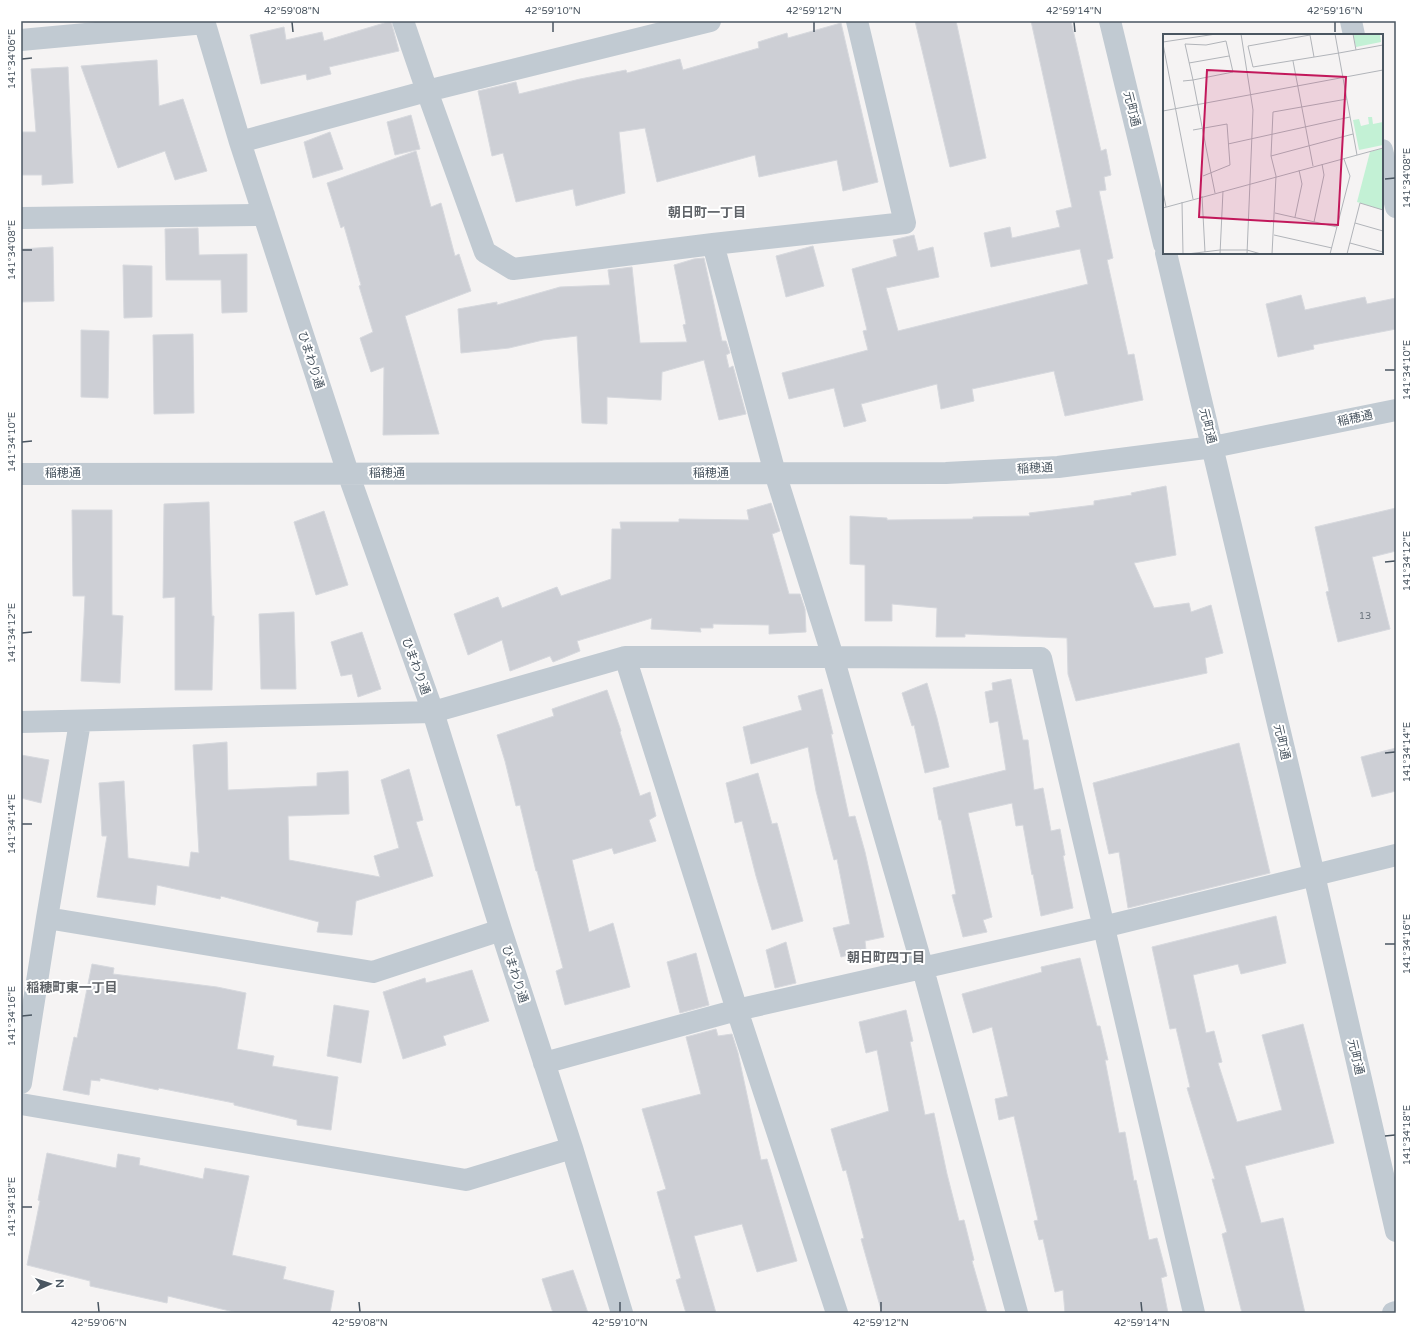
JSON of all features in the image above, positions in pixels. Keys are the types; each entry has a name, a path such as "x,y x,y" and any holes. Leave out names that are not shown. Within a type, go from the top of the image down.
{"street":[{"path":"404,21 427,91 486,252 513,269 713,244 905,223 857,21"},
{"path":"240,142 427,91 710,21"},
{"name":"元町通","path":"1110,21 1163,240"},
{"path":"1350,21 1354,34"},
{"path":"21,40 204,22"},
{"name":"ひまわり通","path":"204,22 240,142 348,473 433,712 501,930 572,1148 622,1313"},
{"path":"1383,154 1396,207"},
{"path":"21,218 264,215"},
{"path":"713,244 775,473 833,657 923,968 1017,1313"},
{"name":"元町通","path":"1166,254 1314,875 1396,1231"},
{"name":"稲穂通","path":"21,474 946,473 1058,467 1213,447 1396,410"},
{"path":"625,657 737,1010 837,1313"},
{"path":"21,722 80,722 433,712 625,657 1041,658 1194,1313"},
{"path":"21,1083 80,722"},
{"path":"544,1063 737,1010 1103,927 1396,855"},
{"path":"47,918 373,972 501,930"},
{"path":"21,1104 466,1180 572,1148"}],"building":[{"path":"391,21 399,51 329,67 331,74 307,80 306,74 261,84 250,35 284,27 286,40 322,32 324,41"},
{"path":"915,21 956,21 986,158 950,167"},
{"path":"1031,21 1071,21 1101,151 1106,149 1111,175 1104,177 1106,190 1099,191 1113,258 1107,260 1128,355 1134,354 1143,400 1065,416 1054,371 972,389 974,401 941,409 937,384 861,404 866,421 844,427 834,388 789,399 782,373 868,350 863,331 867,330 852,269 897,256 893,240 914,235 918,251 933,247 939,277 886,288 898,331 1088,284 1080,249 991,267 984,233 1010,227 1012,238 1060,227 1056,211 1072,207"},
{"path":"841,23 878,182 843,191 837,160 759,177 755,155 657,182 645,128 619,132 625,193 576,206 573,189 516,202 503,153 492,156 478,91 516,82 519,94 580,79 626,70 627,73 680,59 683,70 759,48 758,42 787,33 788,38"},
{"path":"157,60 159,106 183,99 207,171 175,180 165,151 118,168 81,66"},
{"path":"68,67 73,183 42,185 42,175 21,175 21,132 36,132 31,69"},
{"path":"411,115 420,149 395,155 387,122"},
{"path":"330,132 343,169 313,178 304,142"},
{"path":"416,151 431,207 441,203 455,256 459,254 471,291 405,316 439,434 383,435 384,367 371,372 360,338 373,332 359,286 361,285 344,226 341,228 327,183"},
{"path":"198,228 199,255 247,254 247,312 222,313 221,280 166,280 165,229"},
{"path":"813,246 824,286 786,297 776,256"},
{"path":"53,247 54,301 21,302 21,249"},
{"path":"704,258 722,341 726,341 730,353 726,355 729,368 733,366 746,414 719,420 704,360 662,372 661,400 607,397 607,424 582,423 577,336 543,340 509,348 461,353 458,309 497,302 497,305 560,287 610,285 608,270 632,267 640,343 687,342 683,325 686,324 674,265 694,259"},
{"path":"123,265 152,266 152,317 124,318"},
{"path":"1301,295 1305,310 1365,297 1367,304 1396,298 1396,329 1313,345 1314,349 1278,357 1266,304"},
{"path":"81,330 109,331 108,398 81,397"},
{"path":"193,334 194,413 154,414 153,335"},
{"path":"1166,486 1176,555 1134,563 1154,608 1189,603 1191,612 1211,605 1223,653 1205,658 1207,673 1076,701 1068,674 1067,638 965,634 965,637 936,637 937,608 892,604 892,621 865,621 865,565 850,564 850,516 887,518 887,520 973,519 973,517 1030,516 1029,513 1094,505 1094,501 1132,495 1131,493"},
{"path":"209,502 212,616 214,616 212,690 175,690 175,597 163,598 164,504"},
{"path":"771,503 780,531 772,534 789,594 800,594 805,609 806,632 769,634 769,625 713,624 713,628 700,628 701,632 651,629 652,618 577,641 580,651 553,662 550,656 510,671 502,640 468,655 454,614 498,597 502,608 557,587 561,596 611,579 612,529 621,529 620,522 679,522 679,519 749,520 747,510"},
{"path":"1396,508 1396,551 1372,557 1390,629 1338,642 1326,592 1329,591 1315,527"},
{"path":"72,510 112,510 112,615 123,616 120,683 81,681 85,596 73,596"},
{"path":"324,511 348,585 316,595 294,522"},
{"path":"294,612 296,689 261,689 259,614"},
{"path":"362,632 381,689 358,697 352,674 341,676 331,642"},
{"path":"1011,679 1023,740 1028,740 1034,790 1043,788 1051,831 1060,829 1065,855 1063,856 1073,908 1041,916 1023,825 1016,826 1012,803 968,813 992,917 983,920 987,932 963,937 952,895 956,894 933,788 1006,770 998,721 990,723 985,692 993,690 992,683"},
{"path":"927,683 949,767 925,773 914,725 912,726 902,693"},
{"path":"822,689 833,734 831,734 849,817 855,816 865,852 884,937 865,941 866,950 841,957 833,928 850,924 837,859 834,860 816,791 808,747 751,764 743,727 802,710 798,696"},
{"path":"607,690 640,796 650,792 656,816 649,820 656,841 614,854 612,848 572,860 589,932 613,923 630,987 565,1005 556,971 563,968 536,871 520,805 516,806 497,735 554,716 552,709"},
{"path":"227,742 228,790 317,786 317,773 348,771 349,814 288,816 289,860 380,877 374,856 399,848 381,780 409,769 423,820 416,822 433,876 356,901 352,935 317,932 319,922 221,896 220,899 157,885 155,905 97,897 107,836 102,836 99,783 124,781 128,858 189,867 191,852 199,853 193,745"},
{"path":"1239,743 1270,873 1128,908 1119,852 1109,854 1093,783"},
{"path":"1396,748 1396,791 1372,797 1361,757"},
{"path":"21,755 49,760 41,803 21,798"},
{"path":"758,773 772,824 777,823 803,921 772,930 742,821 735,823 726,783"},
{"path":"1276,916 1286,963 1241,974 1238,964 1193,975 1206,1033 1214,1031 1222,1062 1218,1063 1237,1122 1282,1110 1262,1035 1303,1024 1334,1143 1245,1166 1261,1223 1283,1218 1305,1313 1242,1313 1222,1234 1227,1232 1212,1179 1215,1179 1187,1088 1190,1087 1176,1028 1170,1029 1152,947"},
{"path":"786,942 796,983 775,988 766,950"},
{"path":"696,953 709,1005 680,1013 667,962"},
{"path":"1080,958 1097,1026 1100,1026 1108,1060 1105,1060 1119,1133 1125,1132 1134,1181 1136,1180 1149,1240 1157,1238 1167,1276 1161,1278 1168,1313 1065,1313 1063,1290 1055,1292 1043,1239 1039,1240 1034,1221 1038,1220 1014,1116 999,1120 995,1099 1008,1096 992,1027 973,1033 962,994 1042,972 1041,967"},
{"path":"92,964 114,968 113,974 217,987 246,993 237,1049 274,1056 272,1066 338,1077 331,1130 297,1125 297,1120 234,1105 234,1103 100,1078 100,1081 91,1080 89,1095 63,1090 74,1037 77,1038"},
{"path":"472,970 489,1021 443,1036 446,1045 403,1059 383,992 425,978 426,983"},
{"path":"334,1005 369,1011 361,1063 327,1056"},
{"path":"906,1010 913,1041 910,1042 925,1115 934,1113 959,1221 964,1220 974,1260 972,1261 987,1313 882,1313 861,1239 864,1238 846,1170 843,1171 831,1129 889,1111 877,1050 866,1053 859,1022"},
{"path":"716,1029 718,1036 732,1034 738,1053 761,1160 767,1159 797,1261 757,1272 742,1224 694,1236 716,1313 686,1313 676,1280 681,1278 657,1192 666,1189 642,1109 701,1094 686,1037"},
{"path":"47,1153 116,1168 118,1154 140,1158 139,1165 203,1179 205,1168 249,1176 232,1255 286,1267 283,1279 334,1291 330,1313 238,1313 168,1296 167,1303 90,1286 90,1281 27,1265 40,1201 38,1200"},
{"path":"573,1270 588,1313 553,1313 542,1279"}],"district":[{"name":"朝日町一丁目","path":"707,212"},
{"name":"朝日町四丁目","path":"886,957"},
{"name":"稲穂町東一丁目","path":"72,987"}]}
